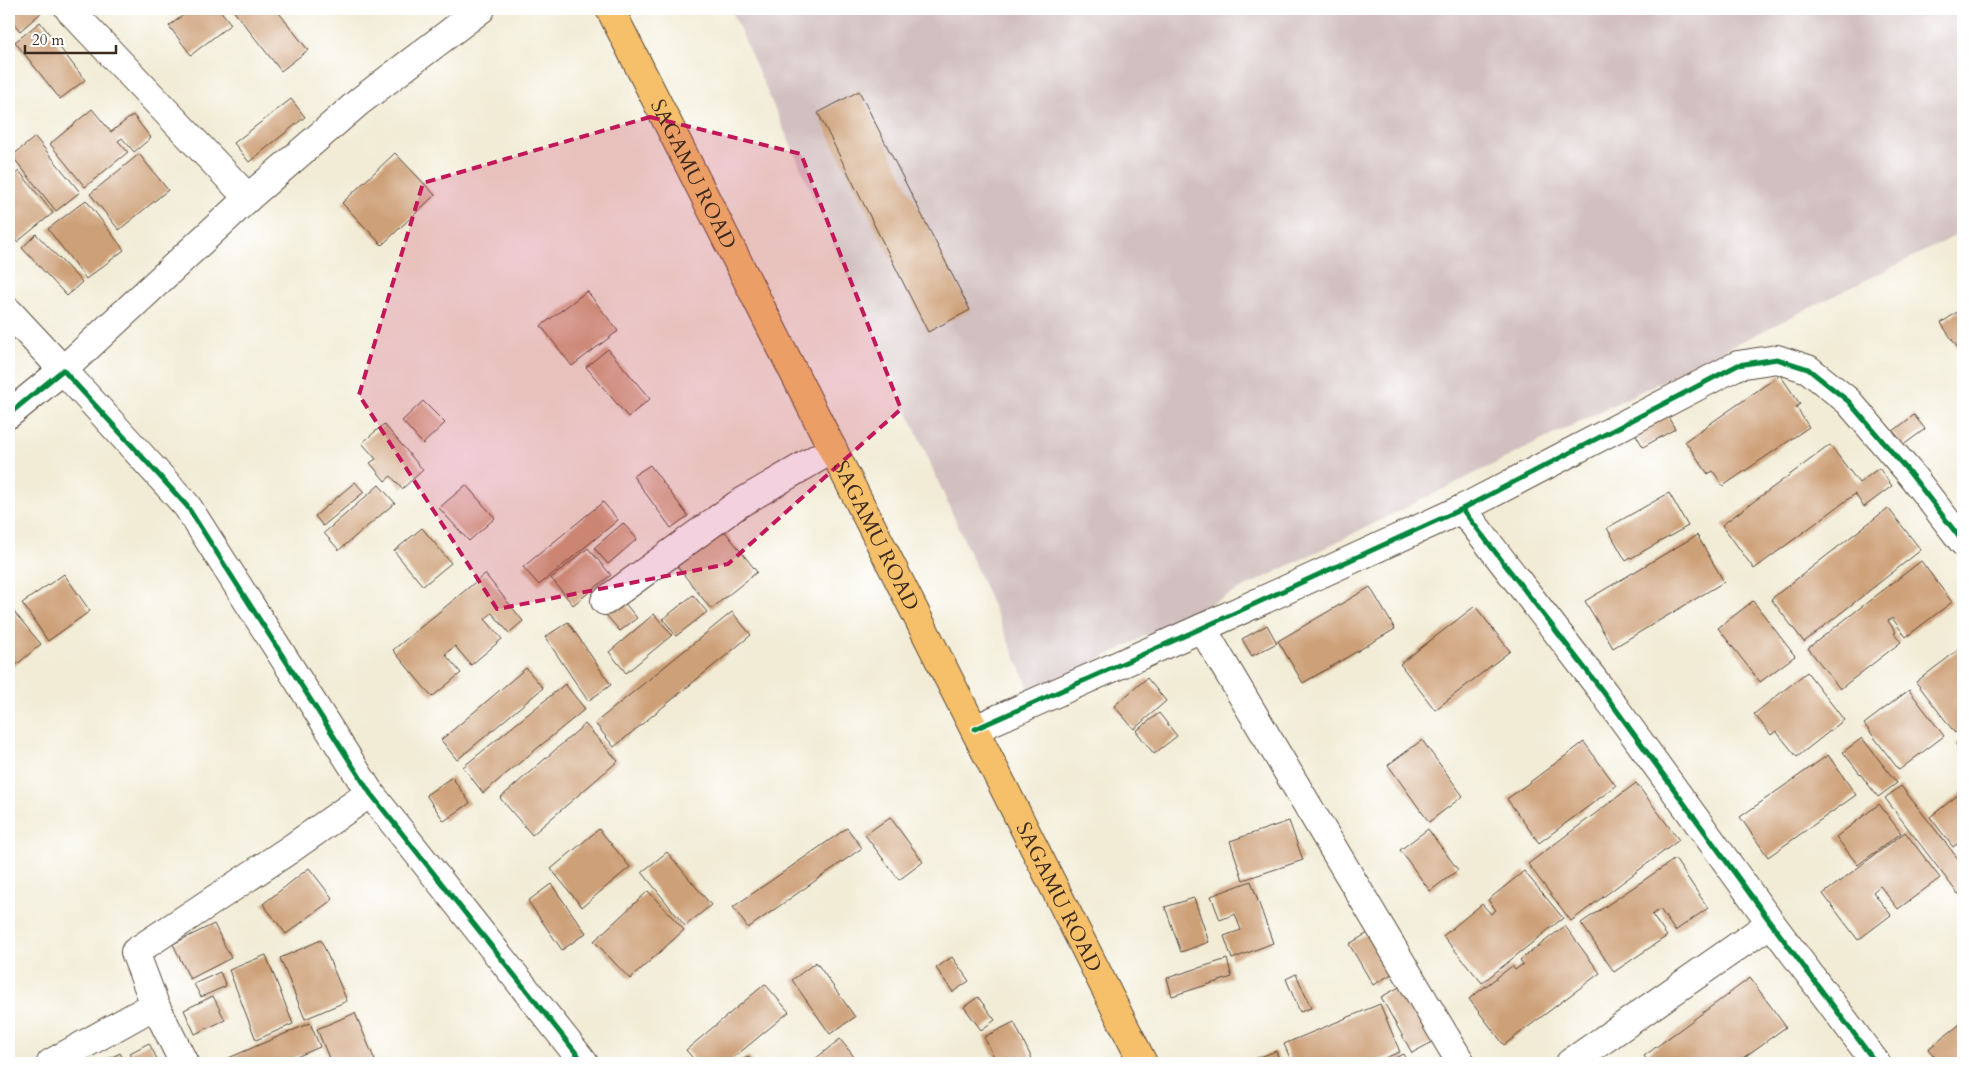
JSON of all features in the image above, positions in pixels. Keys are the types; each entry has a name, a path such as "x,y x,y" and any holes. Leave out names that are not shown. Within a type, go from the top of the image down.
{"highway":[{"name":"SAGAMU ROAD","path":"610,9 1143,1063"}],"street":[{"path":"69,9 248,198"},
{"path":"9,414 63,370 248,198 360,101 481,9"},
{"path":"9,312 187,506 370,793 584,1063"},
{"path":"975,729 1462,509 1738,365 1777,359 1808,369 1848,401 1909,472 1963,542"},
{"path":"605,602 737,505 833,449"},
{"path":"1462,509 1604,693 1771,923 1876,1063"},
{"path":"1202,628 1461,1063"},
{"path":"184,1063 155,1005 135,952 289,850 370,793"},
{"path":"1570,1063 1771,923"},
{"path":"50,1063 155,1005"}],"highlighted area":[{"path":"650,117 801,154 901,409 728,564 497,609 359,395 423,183"}],"shaded area":[{"path":"731,9 1963,9 1963,232 1031,693"}],"building":[{"path":"9,9 40,9 42,12 20,31 9,17"},
{"path":"191,9 219,9 231,24 191,55 169,26"},
{"path":"232,9 276,9 308,50 281,71"},
{"path":"40,22 85,80 60,99 15,42"},
{"path":"859,91 970,310 928,332 818,113"},
{"path":"291,99 305,117 249,162 234,143"},
{"path":"92,109 111,132 133,115 151,138 134,152 122,138 118,141 128,152 85,187 50,144"},
{"path":"35,137 80,192 56,211 12,156"},
{"path":"395,153 435,195 382,245 342,203"},
{"path":"139,154 168,190 119,230 90,194"},
{"path":"19,171 53,213 17,242 9,232 9,179"},
{"path":"86,200 124,250 86,279 48,229"},
{"path":"36,234 82,282 67,296 22,248"},
{"path":"587,291 618,331 572,366 541,326"},
{"path":"1963,308 1963,356 1941,323"},
{"path":"608,349 650,399 628,417 586,367"},
{"path":"1780,375 1800,404 1796,407 1809,427 1723,486 1713,471 1708,474 1685,441"},
{"path":"423,401 445,423 423,444 402,421"},
{"path":"1663,408 1675,429 1643,447 1631,426"},
{"path":"1914,415 1925,429 1902,446 1892,432"},
{"path":"384,424 423,470 402,489 391,476 385,481 370,463 376,459 362,443"},
{"path":"1830,445 1859,483 1879,468 1892,486 1864,507 1855,494 1754,569 1722,525"},
{"path":"650,465 688,516 671,528 633,476"},
{"path":"355,482 364,492 323,526 315,516"},
{"path":"379,485 395,503 339,550 324,533"},
{"path":"466,485 495,518 469,541 439,508"},
{"path":"1669,493 1688,526 1626,561 1607,528"},
{"path":"603,502 618,520 539,585 523,567"},
{"path":"1888,508 1921,550 1804,642 1771,599"},
{"path":"623,523 637,539 608,564 594,548"},
{"path":"422,528 451,563 423,586 394,551"},
{"path":"723,529 757,572 711,609 677,566"},
{"path":"1697,535 1724,582 1613,648 1585,601"},
{"path":"588,548 611,575 573,605 551,578"},
{"path":"1921,561 1952,602 1906,637 1892,618 1888,621 1901,642 1840,689 1808,648"},
{"path":"64,574 90,611 48,641 22,603"},
{"path":"485,574 523,621 509,633 492,613 485,619 502,639 471,665 455,646 445,654 461,673 432,697 393,650"},
{"path":"1370,587 1395,629 1303,683 1278,641"},
{"path":"693,595 707,612 676,636 663,619"},
{"path":"623,601 637,618 620,631 606,615"},
{"path":"1753,601 1795,656 1760,682 1718,628"},
{"path":"9,606 41,644 9,671"},
{"path":"1475,606 1510,651 1435,710 1400,664"},
{"path":"732,612 751,635 614,747 595,723"},
{"path":"654,614 672,635 626,673 609,652"},
{"path":"568,622 611,685 588,701 545,637"},
{"path":"1267,625 1277,643 1252,656 1242,639"},
{"path":"1962,647 1963,726 1955,733 1916,682"},
{"path":"526,668 543,688 457,760 441,740"},
{"path":"1807,672 1844,720 1797,757 1776,731 1771,735 1754,714"},
{"path":"1147,678 1166,701 1134,729 1114,706"},
{"path":"565,684 585,709 483,793 463,767"},
{"path":"1909,690 1944,736 1899,770 1864,724"},
{"path":"1159,713 1177,736 1154,754 1136,731"},
{"path":"585,724 618,761 532,835 500,798"},
{"path":"1862,738 1897,783 1878,797 1843,752"},
{"path":"1963,739 1963,753 1956,744"},
{"path":"1422,740 1463,796 1429,822 1388,765"},
{"path":"1584,742 1616,786 1539,843 1507,799"},
{"path":"1828,755 1856,795 1768,857 1740,817"},
{"path":"452,777 470,803 444,821 426,795"},
{"path":"1636,783 1679,840 1571,921 1528,864"},
{"path":"1901,786 1963,865 1963,890 1958,894 1885,798"},
{"path":"1963,791 1963,852 1957,844 1953,847 1930,817"},
{"path":"1879,804 1901,833 1858,865 1836,837"},
{"path":"890,817 923,862 899,880 865,835"},
{"path":"1289,821 1303,860 1243,880 1230,841"},
{"path":"847,828 862,848 748,928 733,907"},
{"path":"599,829 630,867 582,907 551,869"},
{"path":"1428,829 1458,870 1430,891 1400,850"},
{"path":"1905,832 1940,878 1898,909 1880,886 1873,892 1891,915 1858,940 1823,894"},
{"path":"667,852 711,905 685,926 642,872"},
{"path":"1675,859 1708,908 1675,931 1660,909 1652,915 1667,936 1614,972 1581,923"},
{"path":"309,868 333,899 286,934 263,904"},
{"path":"1524,871 1563,918 1482,983 1443,936 1482,904 1491,914 1496,910 1488,900"},
{"path":"1251,881 1273,943 1232,959 1224,936 1241,930 1235,914 1220,920 1211,896"},
{"path":"551,884 586,933 562,950 528,901"},
{"path":"648,891 684,930 630,979 594,941"},
{"path":"1194,898 1209,942 1181,952 1165,907"},
{"path":"214,924 231,958 190,979 173,944"},
{"path":"1565,926 1600,973 1504,1045 1469,999 1512,966 1515,970 1523,964 1520,960"},
{"path":"1368,933 1392,974 1373,985 1349,944"},
{"path":"321,940 347,1001 305,1019 280,958"},
{"path":"266,955 293,1024 256,1040 229,970"},
{"path":"952,957 969,981 953,992 936,968"},
{"path":"1227,959 1232,977 1172,996 1167,978"},
{"path":"816,962 855,1017 830,1034 792,980"},
{"path":"220,972 226,986 201,997 194,984"},
{"path":"1296,974 1311,1008 1300,1012 1286,979"},
{"path":"1750,978 1786,1027 1736,1063 1649,1063 1644,1056"},
{"path":"765,984 789,1012 727,1063 697,1063 686,1050"},
{"path":"1403,985 1434,1041 1412,1053 1381,997"},
{"path":"213,996 225,1020 195,1034 184,1010"},
{"path":"978,997 995,1020 981,1030 964,1007"},
{"path":"1380,1004 1400,1052 1372,1063 1292,1063 1284,1044"},
{"path":"355,1013 376,1063 331,1063 317,1029"},
{"path":"1014,1022 1034,1063 997,1063 984,1037"},
{"path":"1963,1022 1963,1063 1940,1063 1928,1049"},
{"path":"310,1023 320,1047 282,1063 217,1063"},
{"path":"840,1039 859,1063 810,1063"},
{"path":"149,1043 159,1063 134,1063 130,1053"},
{"path":"1276,1051 1280,1063 1253,1063 1252,1060"},
{"path":"120,1053 126,1063 103,1062"},
{"path":"1403,1054 1408,1063 1385,1063"},
{"path":"748,1056 753,1063 739,1063"}],"cycle path":[{"path":"975,729 1462,509 1738,365 1777,359 1808,369 1848,401 1909,472 1963,542"},
{"path":"9,414 63,370 187,506 370,793 584,1063"},
{"path":"1462,509 1604,693 1771,923 1876,1063"}]}
